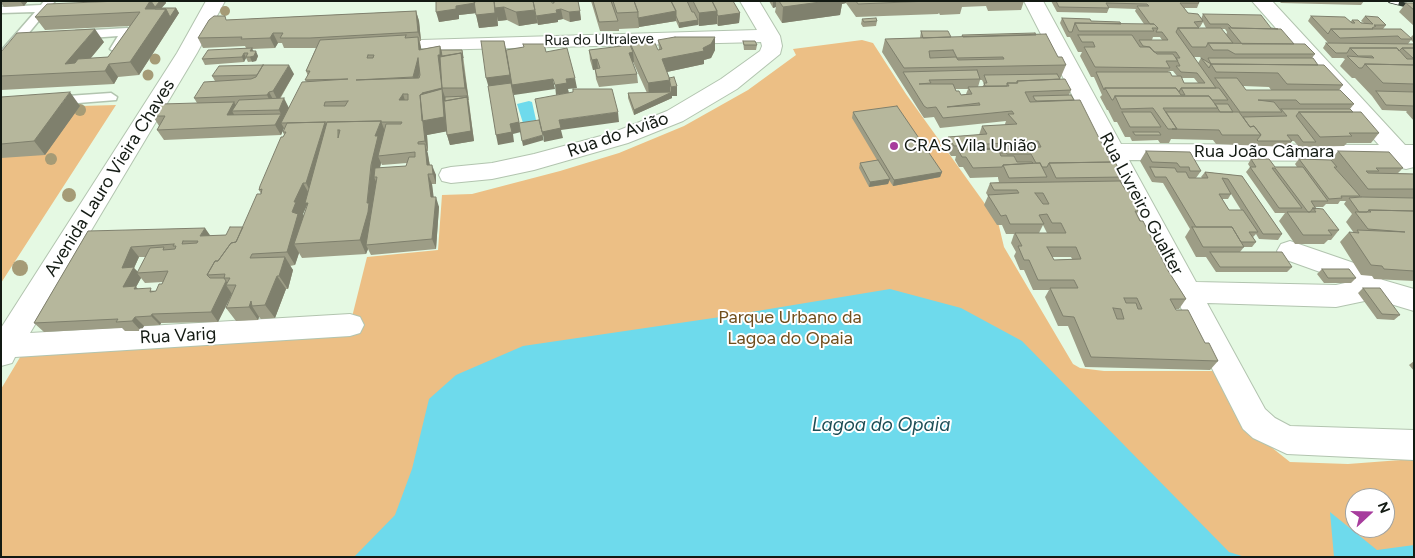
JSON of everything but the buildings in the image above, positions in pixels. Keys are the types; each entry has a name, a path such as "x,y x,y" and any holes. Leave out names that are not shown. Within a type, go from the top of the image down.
{"street":[{"name":"Avenida Lauro Vieira Chaves","path":"3,350 177,70 216,1"},
{"path":"749,1 770,36"},
{"name":"Rua Livreiro Gualter","path":"1033,1 1254,419 1264,428 1287,440 1414,445"},
{"path":"1261,1 1406,153 1414,170"},
{"name":"Rua do Ultraleve","path":"428,44 770,36"},
{"name":"Rua do Avião","path":"451,175 492,171 534,162 620,138 675,116 765,60 770,54 772,46 770,36"},
{"name":"Rua João Câmara","path":"1114,152 1406,153"},
{"path":"1290,251 1344,270 1374,288 1414,300"},
{"path":"1188,292 1336,296 1374,288"},
{"name":"Rua Varig","path":"3,350 350,325"}],"lane":[{"path":"1,10 47,4"},
{"path":"1,59 47,4"},
{"path":"68,35 127,32 108,59"},
{"path":"19,38 39,37"},
{"path":"41,102 111,97"}],"green space":[{"name":"Parque Urbano da Lagoa do Opaia","path":"862,40 873,43 906,94 998,222 1004,247 1073,364 1080,368 1104,371 1217,371 1266,443 1290,462 1348,464 1414,459 1414,557 1,557 1,389 25,349 350,325 367,257 438,250 442,195 472,194 619,153 684,126 748,90 796,55 793,49"},
{"path":"116,105 1,283 1,158 80,106"}],"water":[{"path":"532,102 536,120 523,123 517,104"},
{"name":"Lagoa do Opaia","path":"890,289 961,308 1022,341 1229,552 1245,557 354,557 395,515 412,469 429,399 456,375 523,346 727,316"},
{"path":"1330,512 1345,524 1345,538 1362,538 1377,550 1414,545 1414,557 1334,557"}],"railway":[{"path":"1390,1 1414,7"}],"place":[{"name":"CRAS Vila União","path":"894,146"}]}
